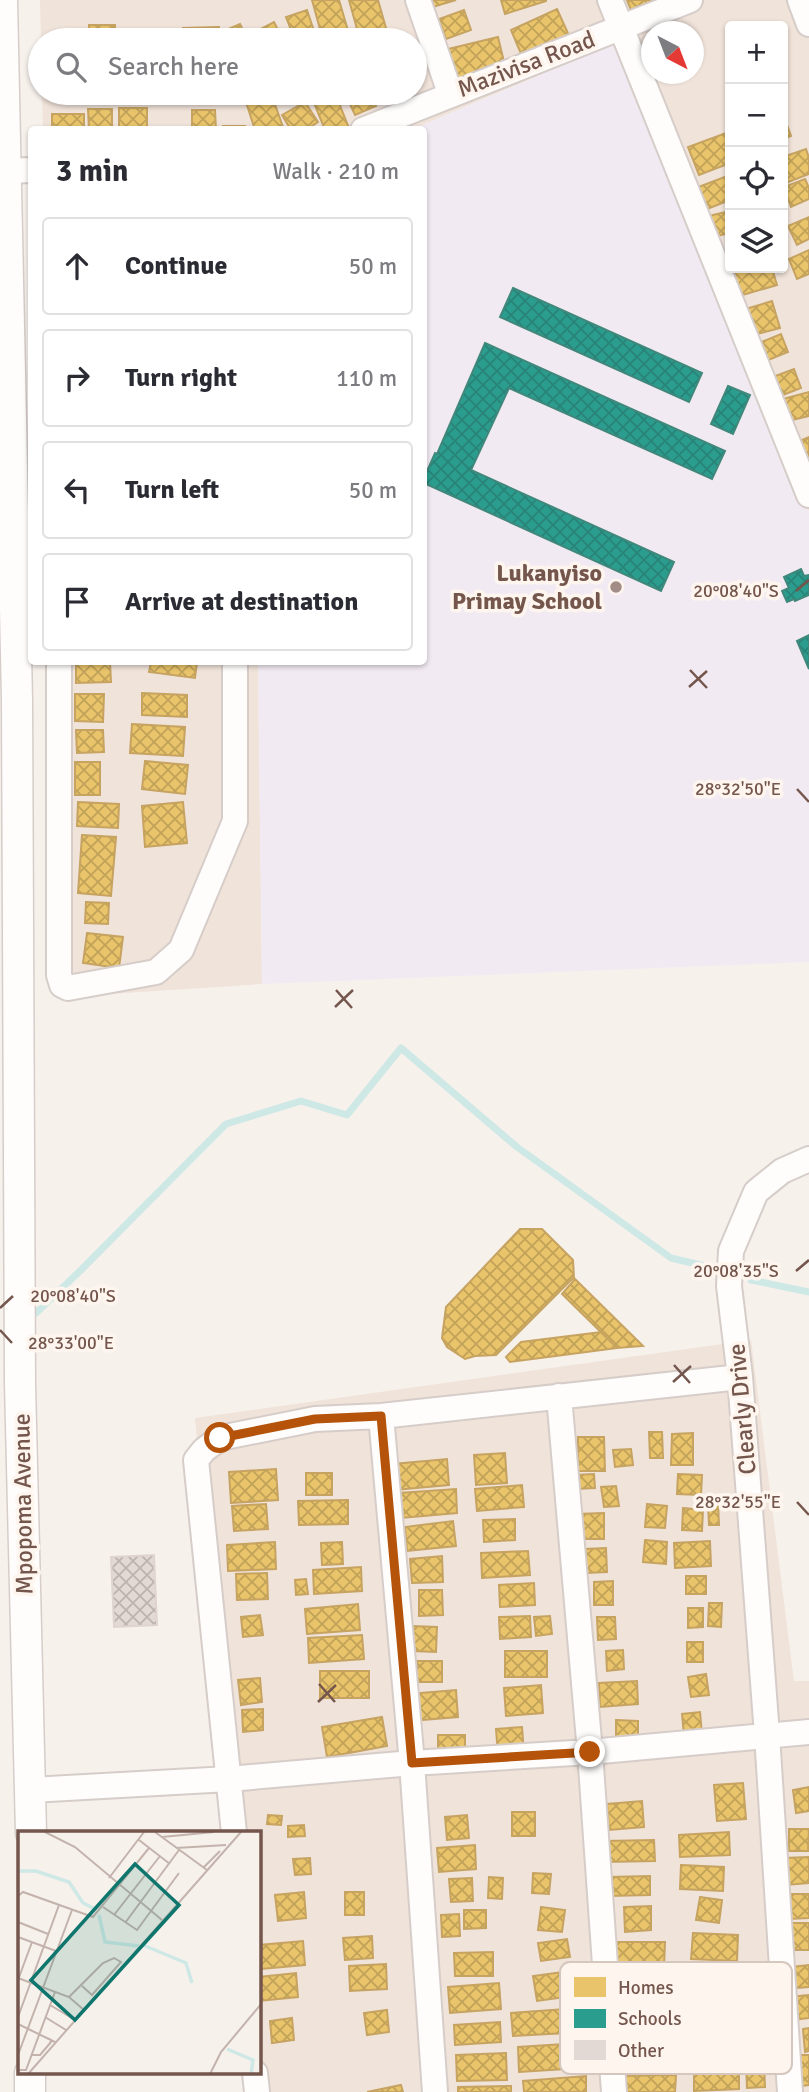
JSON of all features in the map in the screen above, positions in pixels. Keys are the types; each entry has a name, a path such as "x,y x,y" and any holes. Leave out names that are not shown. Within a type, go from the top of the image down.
{"street":[{"name":"Mpopoma Avenue","path":"2,0 19,171 17,715 20,1384 31,1831"},
{"path":"418,0 450,93"},
{"path":"610,0 809,495"},
{"name":"Mazivisa Road","path":"427,103 690,0"},
{"path":"800,0 809,24"},
{"name":"Mazivisa Road","path":"372,126 422,105"},
{"path":"59,665 59,975 62,985 68,988 156,972 181,950 235,821 235,665"},
{"name":"Clearly Drive","path":"782,1962 740,1377 729,1286 731,1251 756,1192 782,1171 809,1159"},
{"path":"234,1831 196,1460 204,1450 220,1438 315,1419 381,1416 740,1377"},
{"path":"559,1396 590,1752 605,1962"},
{"path":"381,1416 412,1763 435,2092"},
{"path":"31,1790 229,1779 412,1763 590,1752 809,1732"},
{"path":"30,2074 30,2092"},
{"path":"255,2074 257,2092"},
{"path":"613,2074 614,2092"},
{"name":"Clearly Drive","path":"789,2074 790,2092"}],"shaded area":[{"path":"40,0 809,0 809,512 618,42 420,126 43,126 42,105 427,105 427,28 41,28"},
{"name":"Lukanyiso Primay School","path":"618,42 809,512 809,962 262,984 258,665 427,665 427,126 420,126"},
{"path":"55,665 258,665 262,984 63,997"},
{"path":"751,1340 794,1681 809,1681 809,2092 256,2092 261,2074 261,1831 232,1831 195,1418"}],"building: Homes":[{"path":"312,0 339,0 347,28 320,28"},
{"path":"349,0 378,0 386,28 357,28"},
{"path":"424,0 456,0 426,9"},
{"path":"501,0 546,0 546,1 505,14"},
{"path":"627,0 655,0 631,10"},
{"path":"557,9 571,40 524,61 511,30"},
{"path":"307,10 313,28 290,28 286,17"},
{"path":"464,10 471,30 446,39 439,19"},
{"path":"274,22 277,28 263,28"},
{"path":"89,25 115,25 115,28 89,28"},
{"path":"498,37 506,70 452,82 444,50"},
{"path":"247,105 275,105 283,126 254,126"},
{"path":"300,105 307,105 318,122 312,126 289,126 282,115"},
{"path":"315,105 340,105 348,126 323,126"},
{"path":"350,105 376,106 355,115"},
{"path":"119,108 147,108 147,126 119,126"},
{"path":"88,109 112,109 112,126 89,126"},
{"path":"192,110 215,110 216,126 192,126"},
{"path":"52,114 84,114 84,126 52,126"},
{"path":"725,133 725,165 699,175 688,147"},
{"path":"806,149 809,174 788,182 788,155"},
{"path":"725,177 725,202 702,211 693,189"},
{"path":"805,179 809,188 809,199 791,207 788,185"},
{"path":"725,212 725,234 708,238 704,217"},
{"path":"809,217 809,239 797,245 788,226"},
{"path":"809,250 809,274 797,279 789,259"},
{"path":"732,273 773,273 777,285 739,296"},
{"path":"772,301 780,328 746,337 739,311"},
{"path":"781,334 788,352 766,361 759,343"},
{"path":"794,369 801,388 773,399 767,379"},
{"path":"809,392 809,416 788,421 783,399"},
{"path":"809,437 809,459 799,463 792,444"},
{"path":"76,665 110,665 111,682 76,683"},
{"path":"150,665 197,665 195,678 149,672"},
{"path":"142,693 187,695 187,717 142,715"},
{"path":"75,694 104,694 103,722 75,721"},
{"path":"132,724 185,727 183,756 130,753"},
{"path":"76,730 103,730 104,752 77,753"},
{"path":"145,761 188,765 185,794 142,789"},
{"path":"75,762 100,762 100,795 75,795"},
{"path":"78,802 119,804 118,828 77,826"},
{"path":"183,802 187,843 145,847 142,806"},
{"path":"82,835 116,837 111,896 78,893"},
{"path":"86,902 109,903 108,924 85,923"},
{"path":"87,933 123,937 119,968 83,963"},
{"path":"520,1229 542,1229 573,1260 574,1277 496,1355 465,1359 447,1347 442,1338 446,1307"},
{"path":"575,1279 643,1346 617,1348 562,1294"},
{"path":"601,1332 617,1348 510,1362 506,1357 521,1342"},
{"path":"649,1432 662,1432 663,1458 650,1458"},
{"path":"693,1433 693,1465 671,1465 672,1434"},
{"path":"578,1437 604,1437 605,1471 578,1471"},
{"path":"631,1449 633,1465 615,1467 613,1450"},
{"path":"505,1453 507,1483 476,1485 474,1455"},
{"path":"447,1459 449,1485 395,1490 393,1464"},
{"path":"276,1469 278,1500 231,1503 229,1472"},
{"path":"306,1473 332,1473 332,1495 306,1495"},
{"path":"594,1474 595,1488 575,1489 575,1475"},
{"path":"678,1474 702,1475 701,1495 677,1494"},
{"path":"522,1485 524,1507 477,1511 475,1489"},
{"path":"616,1486 619,1506 604,1507 601,1487"},
{"path":"456,1489 457,1513 401,1518 399,1493"},
{"path":"348,1500 348,1524 299,1525 298,1501"},
{"path":"718,1503 719,1525 709,1525 708,1504"},
{"path":"266,1504 268,1529 234,1531 232,1506"},
{"path":"647,1504 667,1506 665,1528 645,1527"},
{"path":"683,1508 703,1510 702,1531 682,1530"},
{"path":"604,1513 604,1539 576,1539 576,1514"},
{"path":"515,1519 515,1540 484,1542 483,1520"},
{"path":"453,1521 456,1546 407,1551 405,1527"},
{"path":"645,1540 667,1542 666,1564 643,1562"},
{"path":"710,1541 711,1566 675,1568 674,1543"},
{"path":"275,1542 276,1569 228,1571 227,1545"},
{"path":"342,1542 343,1564 322,1565 321,1543"},
{"path":"606,1548 607,1572 586,1573 585,1549"},
{"path":"528,1551 530,1575 482,1578 481,1553"},
{"path":"442,1556 443,1582 412,1583 410,1559"},
{"path":"361,1567 362,1591 314,1594 313,1570"},
{"path":"267,1573 268,1599 237,1600 236,1574"},
{"path":"686,1576 706,1576 706,1594 686,1594"},
{"path":"306,1579 308,1594 296,1595 295,1580"},
{"path":"613,1581 613,1605 594,1605 594,1582"},
{"path":"534,1583 535,1605 500,1607 499,1585"},
{"path":"419,1590 442,1590 443,1615 419,1616"},
{"path":"709,1603 722,1603 721,1627 708,1626"},
{"path":"358,1604 360,1630 307,1634 305,1609"},
{"path":"688,1608 703,1608 703,1627 688,1628"},
{"path":"260,1615 263,1635 243,1637 241,1617"},
{"path":"530,1616 531,1637 500,1639 499,1617"},
{"path":"550,1616 552,1634 536,1636 534,1617"},
{"path":"597,1617 615,1617 616,1639 598,1640"},
{"path":"412,1626 437,1627 436,1652 412,1651"},
{"path":"362,1635 364,1659 309,1663 308,1638"},
{"path":"687,1642 703,1642 703,1662 687,1662"},
{"path":"623,1650 624,1669 607,1671 606,1651"},
{"path":"505,1651 547,1651 547,1677 505,1677"},
{"path":"417,1661 442,1661 442,1682 417,1682"},
{"path":"320,1671 369,1671 369,1698 320,1698"},
{"path":"706,1674 709,1695 691,1697 688,1677"},
{"path":"260,1678 262,1702 241,1705 238,1680"},
{"path":"637,1681 638,1704 600,1707 599,1683"},
{"path":"541,1685 543,1713 506,1716 504,1688"},
{"path":"456,1690 458,1717 411,1721 409,1694"},
{"path":"263,1709 263,1730 243,1732 242,1710"},
{"path":"700,1712 702,1734 684,1736 682,1714"},
{"path":"382,1717 387,1746 327,1757 322,1727"},
{"path":"616,1720 638,1721 638,1742 616,1742"},
{"path":"522,1727 524,1753 498,1755 496,1729"},
{"path":"438,1735 465,1735 465,1757 438,1758"},
{"path":"743,1783 746,1819 717,1821 714,1785"},
{"path":"809,1787 809,1811 796,1813 793,1790"},
{"path":"642,1801 644,1827 609,1830 607,1804"},
{"path":"512,1812 535,1812 535,1836 512,1836"},
{"path":"268,1815 282,1816 281,1825 267,1824"},
{"path":"467,1815 469,1838 447,1840 445,1817"},
{"path":"304,1825 305,1836 288,1837 288,1826"},
{"path":"789,1829 809,1829 808,1851 789,1851"},
{"path":"729,1832 730,1855 680,1857 679,1835"},
{"path":"654,1840 655,1861 605,1862 605,1841"},
{"path":"475,1845 476,1869 439,1872 437,1848"},
{"path":"809,1857 809,1883 786,1885 784,1858"},
{"path":"310,1858 311,1874 295,1875 293,1859"},
{"path":"681,1865 724,1867 723,1891 680,1889"},
{"path":"533,1873 551,1874 549,1894 532,1893"},
{"path":"650,1876 650,1895 609,1896 609,1877"},
{"path":"489,1877 503,1878 502,1899 488,1898"},
{"path":"472,1878 473,1901 451,1902 449,1879"},
{"path":"304,1892 306,1918 278,1921 275,1895"},
{"path":"345,1892 364,1892 364,1915 345,1915"},
{"path":"788,1894 809,1894 809,1918 789,1919"},
{"path":"700,1897 722,1900 719,1923 696,1920"},
{"path":"651,1906 651,1930 625,1932 624,1907"},
{"path":"541,1907 565,1910 562,1932 538,1930"},
{"path":"464,1910 486,1910 486,1928 464,1929"},
{"path":"459,1914 460,1936 442,1937 441,1915"},
{"path":"792,1923 809,1923 809,1950 792,1950"},
{"path":"693,1933 738,1935 737,1961 691,1959"},
{"path":"372,1936 373,1958 345,1960 343,1938"},
{"path":"567,1939 570,1957 541,1961 538,1943"},
{"path":"303,1941 305,1965 261,1969 261,1945"},
{"path":"611,1942 665,1942 664,1962 610,1962"},
{"path":"493,1952 493,1976 455,1976 454,1953"},
{"path":"386,1964 387,1989 350,1991 349,1966"},
{"path":"809,1965 809,1987 792,1988 792,1967"},
{"path":"560,1972 560,1998 537,2001 533,1976"},
{"path":"296,1973 298,1997 261,2001 261,1977"},
{"path":"499,1983 501,2009 450,2013 448,1987"},
{"path":"809,1995 809,2018 793,2020 792,1997"},
{"path":"560,2009 560,2033 513,2036 511,2013"},
{"path":"387,2010 389,2032 367,2035 364,2013"},
{"path":"292,2018 294,2040 272,2043 270,2021"},
{"path":"500,2022 501,2042 455,2045 454,2025"},
{"path":"809,2028 809,2051 805,2052 803,2029"},
{"path":"560,2044 560,2069 519,2072 518,2047"},
{"path":"506,2053 507,2080 457,2081 456,2055"},
{"path":"801,2055 809,2055 809,2085 801,2086"},
{"path":"694,2074 739,2074 739,2089 694,2091"},
{"path":"746,2074 764,2074 765,2087 747,2088"},
{"path":"676,2075 675,2092 620,2092 620,2076"},
{"path":"586,2076 586,2092 524,2092 523,2081"},
{"path":"401,2085 403,2092 367,2092"},
{"path":"511,2086 511,2092 458,2092 458,2087"}],"building: Schools":[{"path":"513,288 702,373 689,402 500,317"},
{"path":"485,343 725,451 712,479 509,388 471,470 674,562 661,591 427,484 427,471 435,453 437,454"},
{"path":"728,386 750,395 733,434 711,424"},
{"path":"801,569 804,576 809,575 809,595 787,602 782,591 789,588 784,577"},
{"path":"809,635 809,669 797,641"}],"building: Other":[{"path":"154,1555 157,1625 114,1627 111,1557"}],"waterway":[{"path":"36,1313 226,1124 301,1101 347,1115 401,1048 517,1147 671,1258 709,1267"},
{"path":"751,1280 809,1292"}],"place":[{"name":"Lukanyiso Primay School","path":"616,587"}],"route":[{"path":"220,1438 315,1419 381,1416 412,1763 590,1752"}]}
